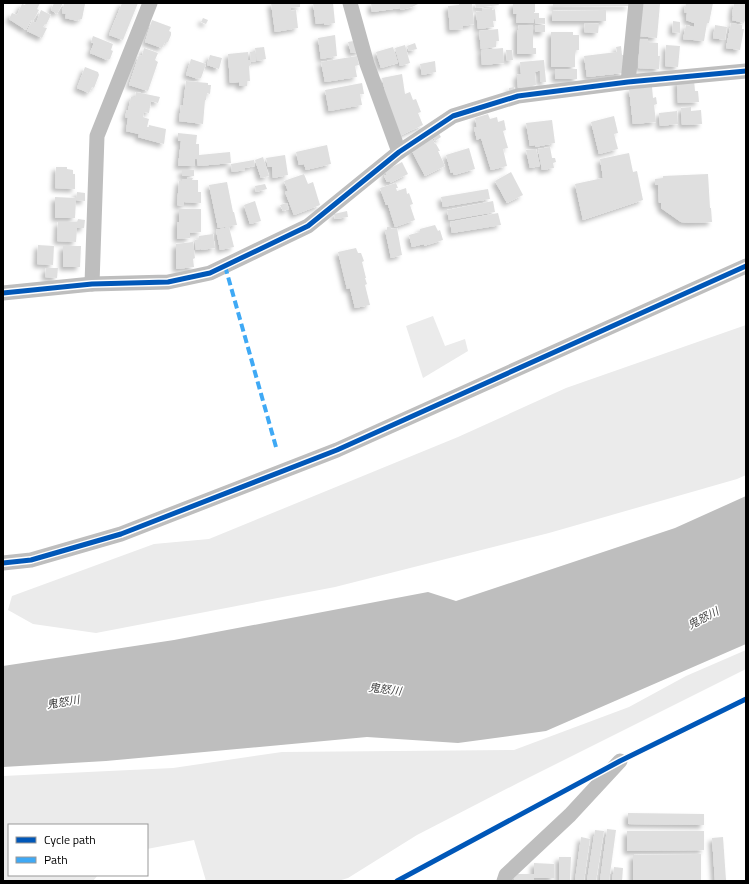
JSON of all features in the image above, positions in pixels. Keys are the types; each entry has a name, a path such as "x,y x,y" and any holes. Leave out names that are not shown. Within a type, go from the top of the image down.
{"street":[{"path":"92,284 97,136 150,3"},
{"path":"350,3 368,64 399,152"},
{"path":"628,82 636,3"},
{"path":"3,293 92,284 168,282 210,273 308,226 399,152 453,116 518,96 628,82 746,71"},
{"path":"3,563 30,560 121,534 337,450 746,266"},
{"path":"504,881 506,875 570,815 620,761"}],"shaded area":[{"path":"433,316 445,346 465,339 468,351 423,378 406,326"},
{"path":"746,325 746,475 737,479 549,533 335,587 96,633 33,624 8,610 12,596 154,544 209,539 458,437 566,388"},
{"path":"746,650 746,669 417,835 348,878 338,881 206,881 194,840 148,849 148,824 8,824 8,876 97,876 93,881 3,881 3,776 173,768 282,752 514,750 629,707 686,676"}],"water":[{"name":"鬼怒川","path":"746,496 746,644 546,731 458,743 367,737 106,761 3,767 3,666 174,640 428,592 456,601 675,528"}],"building":[{"path":"26,3 40,3 37,9 39,10 33,21 31,20 26,30 9,19 12,13 17,15 22,4 25,5"},
{"path":"54,3 63,3 57,14 51,10"},
{"path":"64,3 84,3 82,19 79,19 78,21 65,18 66,14 62,13"},
{"path":"122,3 138,3 123,40 109,35"},
{"path":"271,3 300,3 300,7 291,8 291,11 296,10 298,28 275,32"},
{"path":"313,3 333,3 335,23 324,25 324,23 316,24"},
{"path":"371,3 420,3 401,10 400,8 372,12"},
{"path":"459,3 472,3 474,24 463,26 463,29 450,30 448,6 459,5"},
{"path":"475,3 498,3 499,5 476,8"},
{"path":"513,3 535,3 534,13 539,13 539,18 545,18 545,24 535,23 535,19 534,23 516,23 517,14 513,14"},
{"path":"553,3 629,3 629,6 553,7"},
{"path":"642,3 660,4 657,38 639,36"},
{"path":"686,3 713,3 709,23 707,23 704,41 683,39 686,25 694,27 694,23 686,20 687,13 684,12"},
{"path":"734,3 746,3 746,17 744,23 732,20"},
{"path":"492,8 492,10 495,9 496,21 493,21 494,27 478,29 476,12 482,11 482,9"},
{"path":"41,10 51,15 46,25 45,24 43,27 47,28 42,38 27,31 32,21 36,23"},
{"path":"606,10 606,21 552,21 552,11"},
{"path":"203,18 208,20 206,24 201,22"},
{"path":"152,20 171,27 169,31 171,32 171,35 168,42 165,42 162,48 145,42"},
{"path":"673,21 680,22 680,33 672,32"},
{"path":"585,23 599,24 598,33 584,32"},
{"path":"731,23 742,25 742,29 744,29 740,50 726,48"},
{"path":"519,25 533,25 533,48 536,48 536,54 517,54 517,30"},
{"path":"535,25 545,25 545,32 535,32"},
{"path":"715,25 727,27 725,40 713,38"},
{"path":"498,29 499,41 496,41 496,47 481,49 479,31"},
{"path":"551,32 573,32 573,35 579,35 579,50 575,50 575,67 551,67"},
{"path":"335,35 337,56 321,59 318,38"},
{"path":"93,36 113,44 111,50 113,51 110,59 107,60 90,53 94,43 91,42"},
{"path":"640,39 648,39 648,42 658,43 658,56 660,56 659,69 638,68"},
{"path":"359,40 361,51 351,53 348,42"},
{"path":"415,43 417,49 409,51 407,46"},
{"path":"405,45 410,63 400,66 395,48"},
{"path":"666,45 680,46 678,67 665,66"},
{"path":"621,46 622,55 624,55 623,73 587,77 584,56 617,52 616,47"},
{"path":"264,47 266,59 257,61 255,48"},
{"path":"393,47 398,63 381,68 376,52"},
{"path":"144,48 158,53 155,60 158,62 148,91 129,85 139,55 142,56"},
{"path":"503,48 504,63 482,65 481,50"},
{"path":"506,50 512,50 513,60 507,61"},
{"path":"248,52 248,60 250,60 251,65 249,66 250,81 247,81 247,86 239,86 239,82 230,83 228,54"},
{"path":"250,52 255,52 256,61 251,62"},
{"path":"210,55 222,58 219,69 207,65"},
{"path":"357,56 359,65 355,66 357,77 325,82 321,62"},
{"path":"191,59 206,64 201,78 198,79 186,75"},
{"path":"544,60 546,82 540,82 540,71 538,71 535,72 536,85 532,87 518,88 517,75 521,74 520,62"},
{"path":"435,61 436,72 422,75 420,64"},
{"path":"85,67 98,72 99,75 94,88 92,87 89,93 77,88"},
{"path":"555,69 577,69 577,79 555,79"},
{"path":"402,74 405,94 410,92 413,100 416,99 421,112 418,113 423,125 397,137 382,78"},
{"path":"694,80 695,91 698,91 699,102 678,103 677,81"},
{"path":"186,81 208,83 208,85 211,85 210,94 207,93 205,100 203,124 179,121 181,105 183,106"},
{"path":"362,83 364,94 360,94 362,105 329,111 325,90"},
{"path":"514,87 515,91 509,92 509,88"},
{"path":"652,87 653,98 656,97 657,104 654,105 656,122 633,124 629,89"},
{"path":"136,92 160,97 158,103 151,101 149,113 144,112 143,117 149,119 147,127 149,127 149,125 166,129 164,144 138,137 139,134 126,131 128,118 125,117 131,97 135,97"},
{"path":"691,107 691,111 701,110 702,124 682,125 681,108"},
{"path":"677,111 678,124 660,126 659,113"},
{"path":"488,114 490,119 497,117 498,122 504,120 506,130 503,131 508,148 503,149 507,166 491,170 481,138 477,140 474,128 477,127 475,118"},
{"path":"614,116 618,133 614,134 618,149 599,154 591,122"},
{"path":"552,120 555,143 535,147 535,145 530,146 526,123"},
{"path":"438,132 441,137 435,141 432,135"},
{"path":"178,133 197,135 196,144 199,144 199,155 230,152 231,163 198,166 197,159 195,159 195,166 178,166 181,141 178,141"},
{"path":"432,139 440,151 438,151 445,166 425,176 411,149"},
{"path":"327,145 331,164 306,170 304,164 299,165 296,152"},
{"path":"550,147 552,158 555,158 556,162 553,163 554,168 542,170 538,149"},
{"path":"469,148 475,169 454,175 453,172 451,173 446,155"},
{"path":"536,149 540,166 530,168 526,150"},
{"path":"629,153 633,172 637,171 643,200 583,220 575,184 603,178 600,159"},
{"path":"285,155 288,175 273,178 272,167 268,167 266,158"},
{"path":"263,157 269,176 261,178 255,160"},
{"path":"254,160 255,166 245,168 245,170 232,172 231,164"},
{"path":"402,162 408,174 390,183 390,181 387,182 384,176 387,175 385,171"},
{"path":"56,167 67,167 67,169 73,170 73,174 75,174 75,189 55,188"},
{"path":"182,170 194,170 194,176 182,176"},
{"path":"511,172 523,195 507,203 495,181"},
{"path":"304,174 308,184 313,182 320,205 294,215 285,192 288,191 284,181"},
{"path":"708,174 712,222 681,222 661,208 661,203 659,203 658,185 655,185 655,179 663,178 663,176"},
{"path":"187,177 193,178 192,180 198,180 198,192 201,192 201,203 184,202 184,206 177,205 179,181 182,181 182,179 187,179"},
{"path":"227,182 237,225 218,228 209,185"},
{"path":"396,183 398,188 396,188 397,191 406,188 407,194 409,193 413,204 410,205 415,220 395,227 388,205 386,205 380,188"},
{"path":"265,184 267,189 256,192 255,186"},
{"path":"488,189 490,199 443,207 441,197"},
{"path":"77,192 85,193 85,201 76,200 75,218 55,218 55,197 76,198"},
{"path":"255,201 261,221 250,224 244,205"},
{"path":"493,201 495,212 449,220 447,210"},
{"path":"287,203 289,209 283,211 280,205"},
{"path":"179,209 201,209 201,232 190,233 190,238 177,239"},
{"path":"347,211 348,217 335,219 334,214"},
{"path":"498,213 501,225 452,233 450,222"},
{"path":"78,219 85,220 84,228 77,228 76,242 57,241 58,222 77,222"},
{"path":"435,225 438,231 440,230 443,240 424,246 424,244 412,247 409,235 420,232 420,229"},
{"path":"229,227 234,247 220,250 216,230"},
{"path":"387,227 391,227 391,229 397,228 402,255 391,258 385,230 387,230"},
{"path":"213,234 215,248 196,250 195,240 199,239 199,236"},
{"path":"193,242 195,258 193,259 194,267 176,269 176,244"},
{"path":"38,245 54,246 53,265 37,264"},
{"path":"63,246 81,246 80,267 63,267"},
{"path":"356,248 358,253 361,253 364,261 362,262 367,284 365,285 370,305 355,308 350,288 347,289 338,252"},
{"path":"46,268 58,268 57,278 45,277"},
{"path":"628,813 704,814 704,825 628,824"},
{"path":"607,829 616,830 609,881 600,881"},
{"path":"595,830 604,831 596,881 587,881"},
{"path":"627,831 704,831 704,850 627,851"},
{"path":"581,837 590,839 584,881 575,881"},
{"path":"723,837 726,880 715,881 712,838"},
{"path":"701,854 701,881 633,881 633,855"},
{"path":"559,857 571,857 570,880 559,880"},
{"path":"534,863 554,864 554,878 534,878 534,881 514,881 514,874 534,874"},
{"path":"614,867 623,868 622,881 612,881"}],"marked path":[{"path":"225,266 276,447"}],"cycle path":[{"path":"3,293 92,284 168,282 210,273 308,226 399,152 453,116 518,96 628,82 746,71"},
{"path":"3,563 31,560 121,534 337,450 746,266"},
{"path":"397,881 620,761 746,699"}]}
